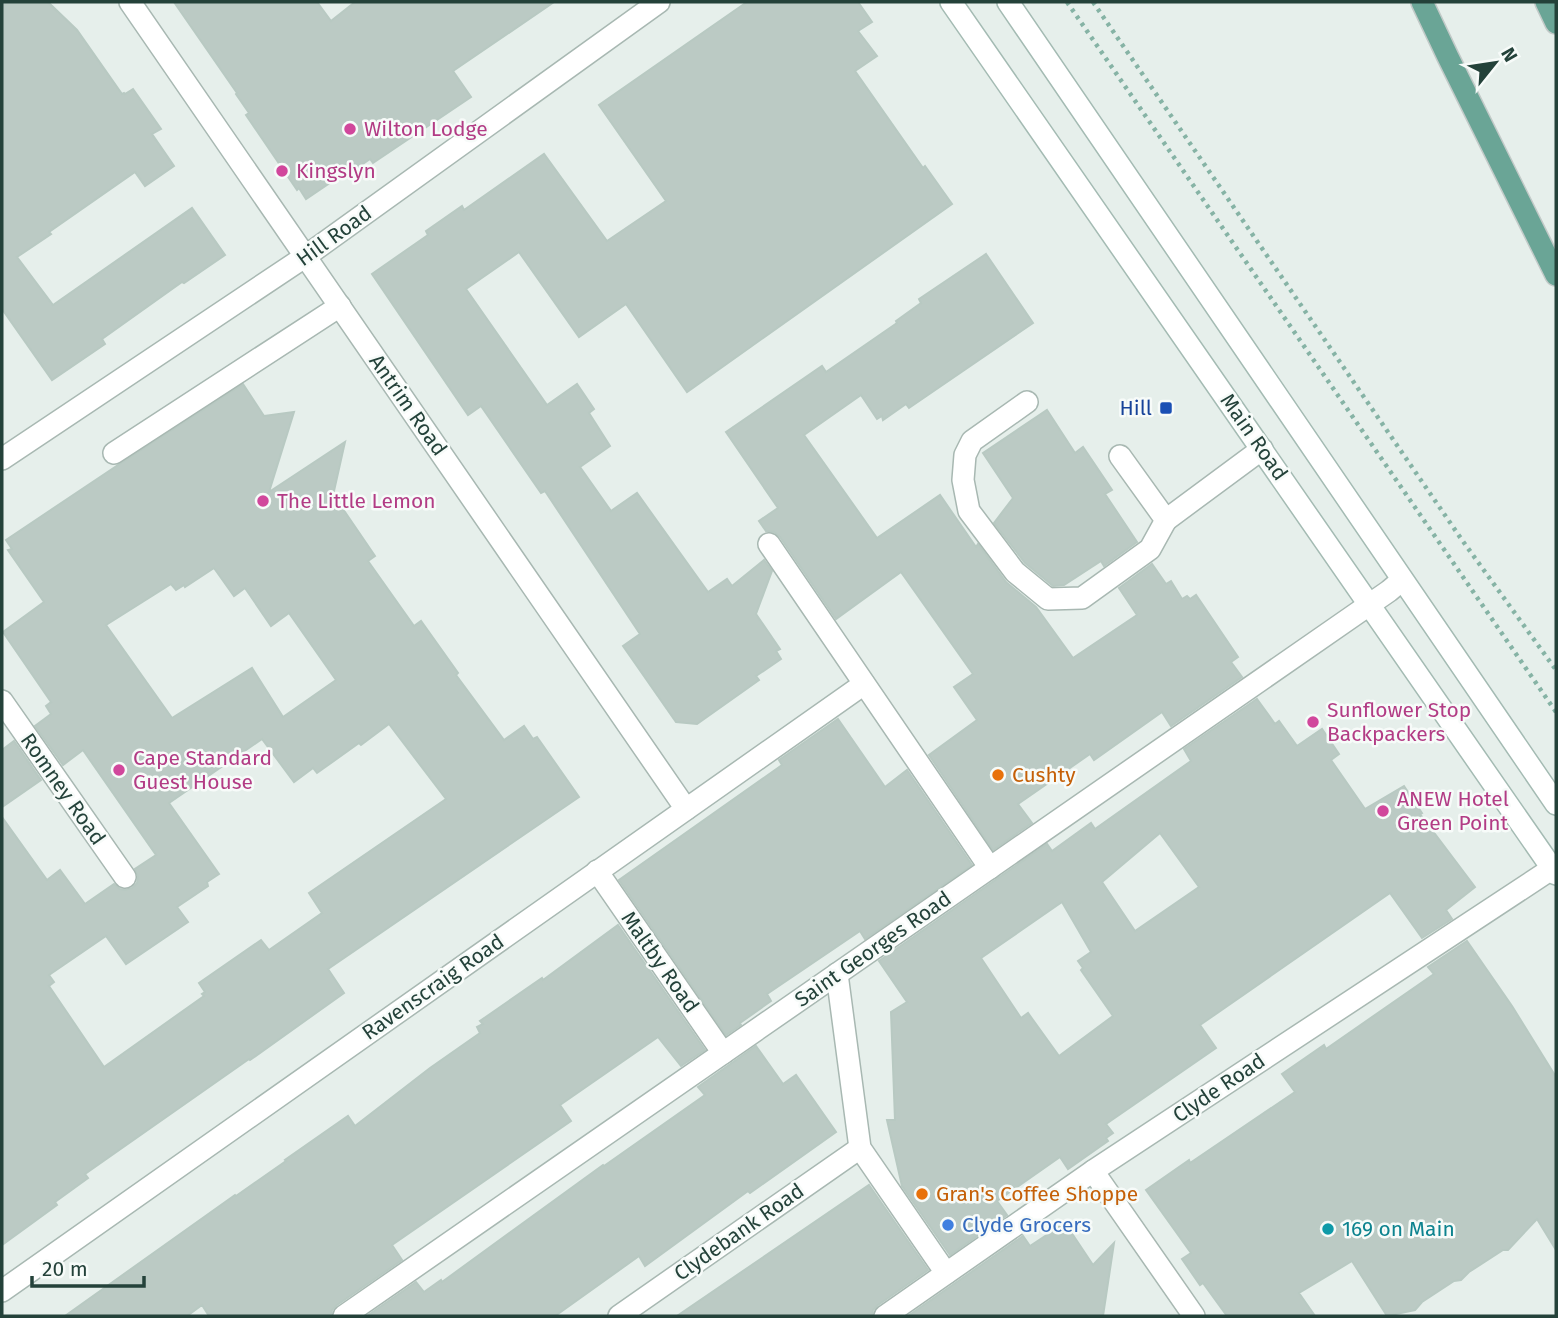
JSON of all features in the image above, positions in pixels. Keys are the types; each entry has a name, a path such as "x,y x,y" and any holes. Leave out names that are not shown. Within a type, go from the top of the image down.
{"main road":[{"path":"1422,2 1556,275"},
{"path":"1430,2 1448,57"},
{"path":"1546,2 1556,23"}],"street":[{"name":"Antrim Road","path":"130,2 686,808"},
{"name":"Hill Road","path":"2,459 306,256 659,2"},
{"name":"Main Road","path":"951,2 1555,869"},
{"name":"Main Road","path":"1008,2 1556,804"},
{"path":"114,453 340,306"},
{"path":"1027,402 972,441 965,455 963,480 969,511 1016,572 1048,600 1082,598 1150,549 1166,520 1262,449"},
{"path":"1120,456 1166,520"},
{"path":"769,544 990,868"},
{"name":"Saint Georges Road","path":"344,1316 1402,580"},
{"name":"Ravenscraig Road","path":"2,1291 864,684"},
{"name":"Romney Road","path":"2,701 125,877"},
{"name":"Clyde Road","path":"885,1316 1093,1171 1555,869"},
{"name":"Maltby Road","path":"597,871 723,1053"},
{"path":"837,974 860,1149 946,1273"},
{"name":"Clydebank Road","path":"619,1316 860,1149"},
{"path":"1093,1171 1194,1316"}],"path":[{"path":"1068,2 1556,712"},
{"path":"1093,2 1462,540 1556,670"}],"building":[{"path":"2,2 48,2 77,30 122,94 133,89 161,129 152,134 174,166 145,186 135,172 17,257 53,305 192,208 225,255 102,339 105,344 52,380 2,309"},
{"path":"174,2 317,2 331,21 355,2 554,2 453,71 471,97 373,163 370,159 357,168 355,166 306,199 246,115 249,113 237,93"},
{"path":"747,2 858,2 872,22 858,31 877,56 855,71 923,168 925,166 952,204 687,392 626,304 579,337 519,252 466,289 547,405 577,384 594,409 589,413 610,446 580,467 611,511 637,493 708,592 727,579 732,586 764,560 772,571 756,614 780,649 776,651 781,659 756,676 759,680 697,724 676,722 623,646 640,634 545,491 541,493 481,406 468,415 372,274 428,235 426,231 462,206 464,210 544,154 607,241 666,201 599,105"},
{"path":"986,254 1033,323 909,408 906,404 883,420 882,416 877,419 861,395 804,435 877,538 940,495 976,547 978,544 1006,582 1036,607 1073,658 1137,615 1119,588 1152,564 1166,584 1171,581 1182,599 1187,596 1190,599 1196,595 1238,657 1231,662 1242,677 1171,726 1162,712 1094,760 1090,754 1018,804 1032,823 993,850 929,755 977,720 954,687 973,674 901,572 836,619 780,537 774,532 766,531 759,521 778,508 726,432 822,366 826,372 897,323 896,321 921,303 919,299"},
{"path":"243,384 264,416 294,412 269,492 345,442 332,493 375,556 368,561 414,626 421,621 458,673 456,675 504,740 524,726 533,739 537,737 579,797 328,969 344,993 85,1174 88,1178 55,1202 57,1205 2,1245 2,817 47,880 60,870 85,904 114,884 120,889 132,888 138,877 135,869 156,855 83,750 63,765 35,726 51,714 46,706 51,702 3,632 44,602 8,550 12,549 6,540","holes":["214,568 234,596 245,588 271,626 289,613 336,680 283,717 252,668 172,718 106,625 171,584 176,590 184,585 185,587","389,724 446,799 309,893 322,913 269,950 261,940 199,983 205,992 202,994 204,996 104,1067 49,986 54,982 49,975 106,936 126,964 188,922 177,907 208,886 207,882 219,874 169,803 262,739 294,782 313,768 317,773"]},
{"path":"1047,410 1075,453 1083,447 1112,490 1105,494 1137,542 1104,566 1101,561 1064,585 1053,586 1025,563 994,523 1013,498 983,453"},
{"path":"1257,699 1275,724 1279,721 1297,746 1322,729 1339,754 1331,760 1365,809 1404,786 1422,813 1420,814 1475,887 1446,910 1452,919 1422,938 1390,893 1200,1025 1216,1048 1106,1124 1113,1133 1106,1138 1108,1141 1068,1169 1060,1157 997,1201 1007,1215 950,1255 902,1186 887,1120 895,1120 891,1012 907,1002 879,961 1047,844 1052,851 1091,823 1095,829 1191,761 1184,749","holes":["1160,833 1199,887 1135,931 1102,882","1062,902 1091,952 1078,961 1083,968 1081,970 1113,1016 1059,1056 1028,1013 1021,1018 981,958"]},
{"path":"838,719 885,787 907,770 972,865 865,939 860,931 767,994 771,1001 726,1035 619,880 782,765 779,760"},
{"path":"14,741 41,780 2,807 2,750"},
{"path":"618,925 705,1050 681,1066 658,1037 560,1105 571,1121 392,1245 402,1260 337,1305 331,1316 209,1316 202,1305 187,1316 65,1316 348,1116 355,1126 480,1033 477,1027 483,1024 480,1021 542,978 543,980"},
{"path":"1467,941 1556,1077 1556,1250 1537,1219 1508,1250 1503,1250 1461,1280 1454,1281 1422,1302 1415,1310 1387,1316 1352,1261 1299,1293 1315,1316 1227,1316 1182,1259 1191,1253 1146,1190 1295,1092 1282,1074 1324,1045 1326,1049 1434,974 1428,967"},
{"path":"756,1046 783,1084 796,1075 836,1132 750,1193 748,1191 645,1266 639,1256 555,1316 367,1316 416,1282 424,1292 441,1280 442,1282 705,1095 698,1087"},
{"path":"869,1185 928,1270 878,1305 872,1316 677,1316"},
{"path":"1065,1223 1093,1265 1114,1243 1103,1316 908,1316 1023,1236 1030,1246"}],"place":[{"name":"Wilton Lodge","path":"350,129"},
{"name":"Kingslyn","path":"282,171"},
{"name":"Hill","path":"1166,408"},
{"name":"The Little Lemon","path":"263,501"},
{"name":"Sunflower Stop Backpackers","path":"1313,722"},
{"name":"Cape Standard Guest House","path":"119,770"},
{"name":"Cushty","path":"998,775"},
{"name":"ANEW Hotel Green Point","path":"1383,811"},
{"name":"Gran's Coffee Shoppe","path":"922,1194"},
{"name":"Clyde Grocers","path":"948,1225"},
{"name":"169 on Main","path":"1328,1229"}]}
